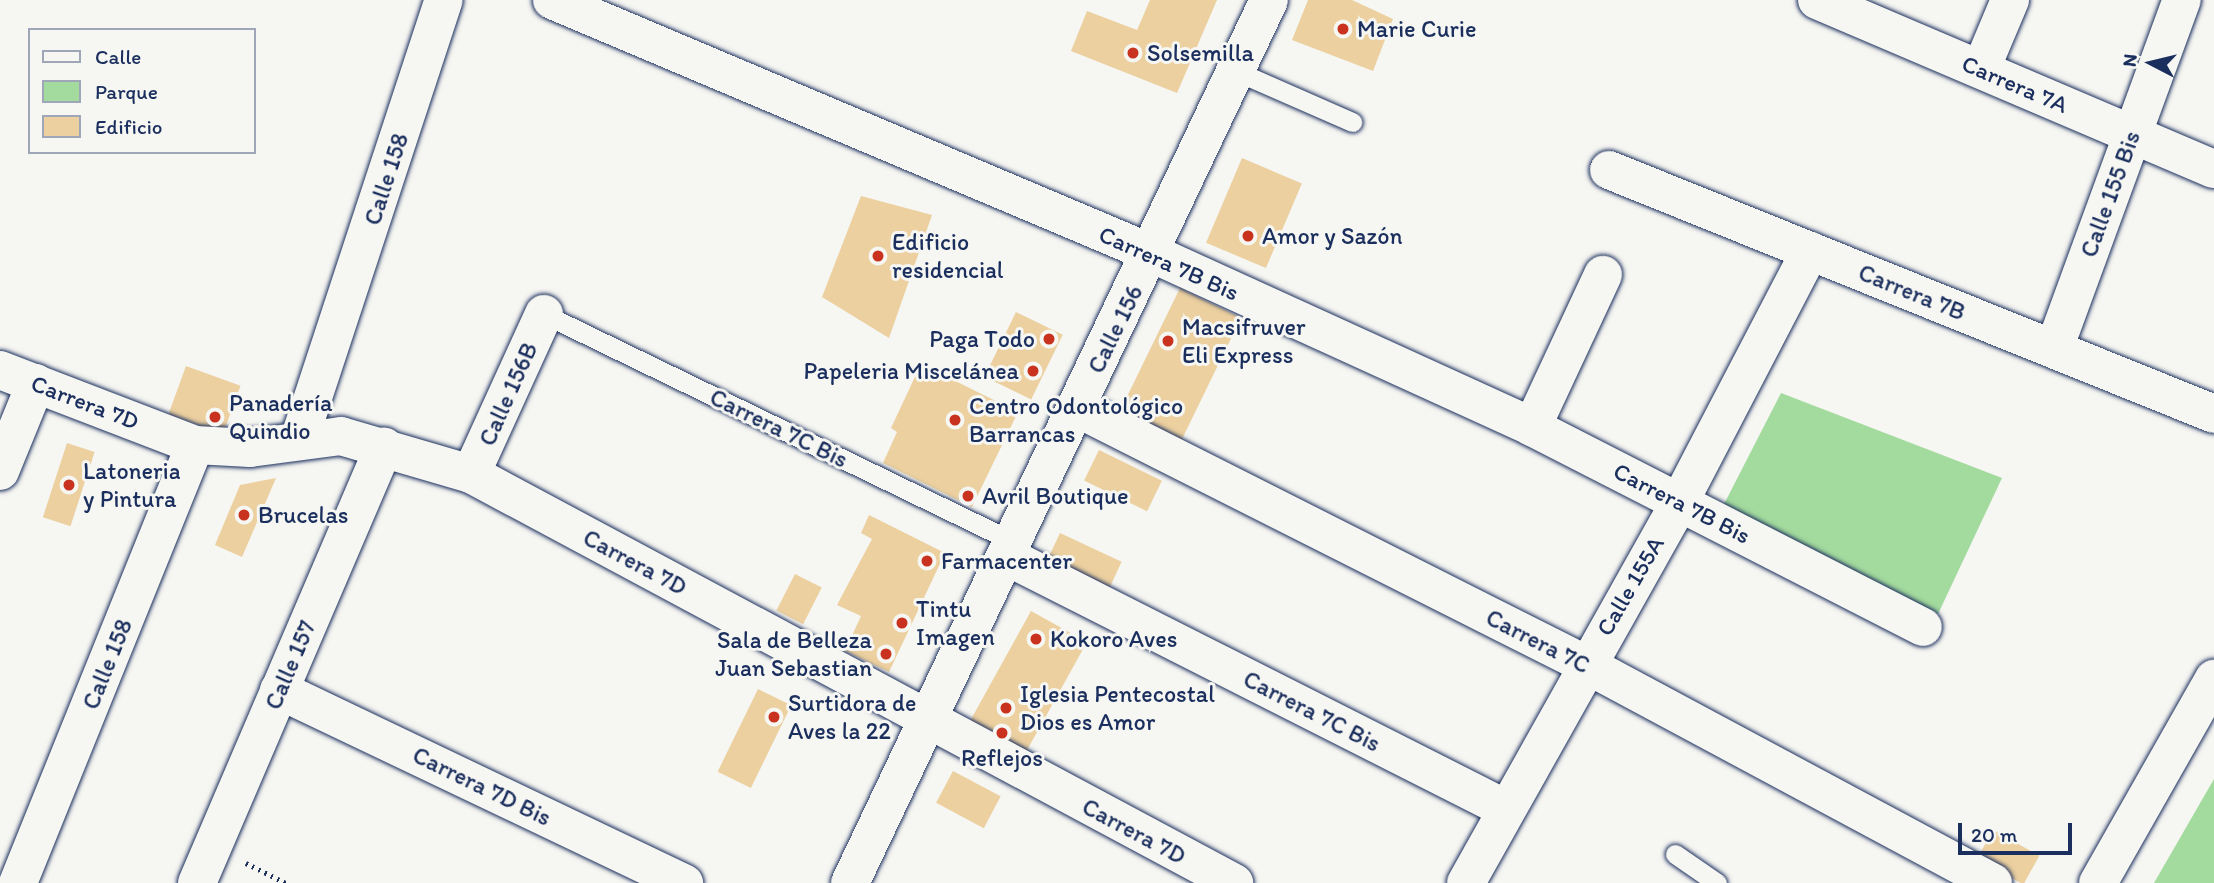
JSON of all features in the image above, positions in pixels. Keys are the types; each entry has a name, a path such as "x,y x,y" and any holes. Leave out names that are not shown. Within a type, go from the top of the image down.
{"street":[{"name":"Calle 158","path":"300,437 444,0"},
{"name":"Carrera 7B Bis","path":"552,0 1151,253 1532,427 1923,626"},
{"name":"Calle 156","path":"850,883 1269,0"},
{"name":"Carrera 7A","path":"1817,0 2214,169"},
{"path":"1981,69 2010,0"},
{"name":"Calle 155 Bis","path":"2054,349 2182,0"},
{"name":"Carrera 7B","path":"1609,170 2214,414"},
{"name":"Calle 155A","path":"1466,883 1585,664 1680,501 1810,251"},
{"path":"1532,427 1603,275"},
{"name":"Calle 156B","path":"471,474 544,314"},
{"name":"Carrera 7D","path":"0,370 195,445 250,448 300,437 341,436 384,446 471,474 925,722 1234,883"},
{"path":"0,471 36,383"},
{"name":"Carrera 7C","path":"1077,408 1585,664 1993,883"},
{"name":"Calle 158","path":"18,883 195,445"},
{"name":"Calle 157","path":"197,883 384,446"},
{"name":"Carrera 7C Bis","path":"1010,549 1506,810"},
{"path":"2098,883 2214,678"},
{"name":"Carrera 7D Bis","path":"279,690 684,883"}],"lane":[{"path":"1236,71 1352,122"},
{"name":"Carrera 7C Bis","path":"544,314 1010,549"},
{"path":"1675,854 1717,883"}],"green space":[{"path":"1781,393 2002,478 1938,614 1722,508"},
{"path":"2214,779 2214,883 2154,883"}],"building":[{"name":"Solsemilla","path":"1150,0 1217,0 1177,93 1071,51 1087,11 1137,30"},
{"name":"Marie Curie","path":"1308,0 1352,0 1393,19 1373,71 1292,40"},
{"path":"1242,158 1302,183 1266,268 1206,243"},
{"name":"Edificio residencial","path":"861,196 932,215 889,338 822,297"},
{"path":"1180,288 1241,318 1180,444 1119,414"},
{"path":"1016,312 1063,335 1031,400 984,377"},
{"name":"Centro Odontológico Barrancas","path":"921,364 1018,412 972,507 883,463 897,432 891,428"},
{"path":"186,366 241,386 223,434 169,414"},
{"name":"Latoneria y Pintura","path":"67,443 95,452 70,526 43,517"},
{"path":"1099,450 1162,481 1147,511 1084,481"},
{"name":"Brucelas","path":"276,478 242,557 215,545 240,485"},
{"path":"869,515 945,553 889,672 845,651 861,616 837,605 872,539 861,533"},
{"path":"1060,533 1122,562 1108,591 1046,562"},
{"path":"795,574 822,588 803,624 776,611"},
{"path":"1031,611 1087,642 1022,759 966,728"},
{"path":"758,689 791,705 751,788 718,772"},
{"path":"953,771 1001,796 984,828 936,803"},
{"path":"1993,830 2039,856 2024,883 1977,859"}],"place":[{"name":"Marie Curie","path":"1343,29"},
{"name":"Solsemilla","path":"1133,53"},
{"name":"Amor y Sazón","path":"1248,236"},
{"name":"Edificio residencial","path":"878,256"},
{"name":"Paga Todo","path":"1049,339"},
{"name":"Macsifruver Eli Express","path":"1168,341"},
{"name":"Papeleria Miscelánea","path":"1033,371"},
{"name":"Panadería Quindio","path":"215,417"},
{"name":"Centro Odontológico Barrancas","path":"955,420"},
{"name":"Latoneria y Pintura","path":"69,485"},
{"name":"Avril Boutique","path":"968,496"},
{"name":"Brucelas","path":"244,515"},
{"name":"Farmacenter","path":"927,561"},
{"name":"Tintu Imagen","path":"902,623"},
{"name":"Kokoro Aves","path":"1036,639"},
{"name":"Sala de Belleza Juan Sebastian","path":"886,654"},
{"name":"Iglesia Pentecostal Dios es Amor","path":"1006,708"},
{"name":"Surtidora de Aves la 22","path":"774,717"},
{"name":"Reflejos","path":"1002,733"}]}
